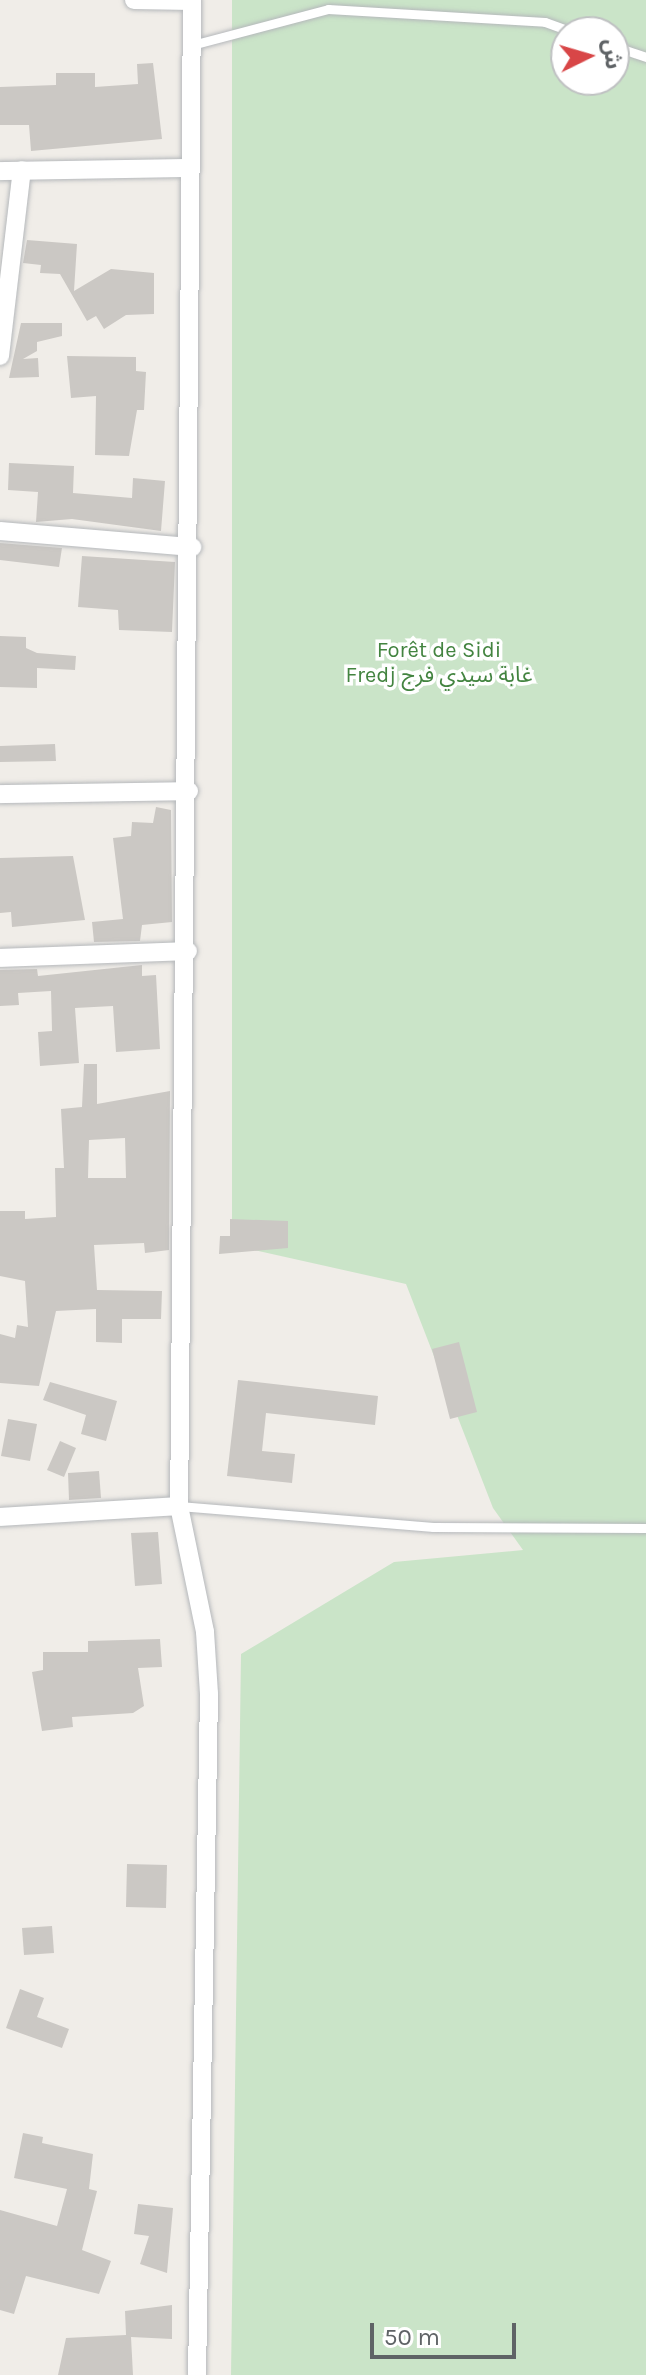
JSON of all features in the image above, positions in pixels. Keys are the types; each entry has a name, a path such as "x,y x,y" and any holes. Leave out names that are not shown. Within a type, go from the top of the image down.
{"street":[{"path":"134,0 192,0 192,547 179,1506 205,1632 209,1694 197,2375"},
{"path":"0,171 191,168"},
{"path":"0,356 22,170"},
{"path":"0,531 192,547"},
{"path":"0,794 189,791"},
{"path":"0,958 188,951"},
{"path":"0,1517 179,1506"}],"lane":[{"path":"192,45 328,9 550,24"},
{"path":"179,1506 433,1527 646,1528"}],"green space":[{"name":"Forêt de Sidi Fredj غابة سيدي فرج","path":"232,0 646,0 646,2375 231,2375 241,1654 394,1562 523,1550 493,1508 406,1284 232,1245"}],"building":[{"path":"153,63 162,139 31,151 29,125 0,125 0,87 56,85 56,73 95,73 95,87 138,84 137,64"},
{"path":"27,240 77,244 74,291 111,269 154,273 154,314 126,315 104,329 96,316 87,321 60,274 40,273 41,265 23,263"},
{"path":"21,323 62,323 62,336 37,342 37,351 23,359 38,358 39,377 9,378"},
{"path":"67,356 136,357 136,371 146,372 144,410 137,410 129,456 95,455 96,396 71,398"},
{"path":"9,463 74,466 73,493 132,498 133,478 165,481 161,531 72,519 36,522 38,492 8,490"},
{"path":"0,543 62,548 59,567 0,560"},
{"path":"82,556 175,562 172,632 119,630 118,610 78,607"},
{"path":"0,636 26,637 26,648 37,653 76,656 75,670 37,668 37,688 0,687"},
{"path":"55,744 56,761 0,762 0,746"},
{"path":"156,807 171,810 172,922 142,925 140,941 94,942 92,922 123,919 113,838 131,836 132,822 153,823"},
{"path":"73,856 85,920 12,927 11,912 0,913 0,858"},
{"path":"142,965 142,976 156,975 160,1049 116,1052 113,1006 75,1008 79,1063 40,1066 38,1032 52,1031 51,991 18,993 19,1005 0,1006 0,970 37,969 38,976"},
{"path":"84,1064 97,1064 97,1104 170,1091 169,1250 145,1253 144,1243 94,1245 97,1290 162,1291 161,1319 122,1319 122,1343 96,1342 96,1309 56,1311 39,1386 0,1383 0,1334 15,1338 17,1325 28,1327 25,1281 0,1276 0,1211 25,1211 25,1219 56,1217 55,1168 64,1168 61,1109 82,1107","holes":["125,1138 126,1178 88,1178 89,1140"]},
{"path":"230,1219 288,1221 288,1248 219,1254 220,1236 230,1236"},
{"path":"459,1342 477,1412 450,1419 432,1349"},
{"path":"238,1380 378,1396 375,1425 266,1413 262,1451 295,1454 292,1483 227,1476"},
{"path":"50,1382 117,1401 106,1441 81,1434 86,1415 43,1400"},
{"path":"8,1419 37,1424 30,1461 1,1456"},
{"path":"60,1441 76,1448 64,1477 47,1470"},
{"path":"99,1471 101,1498 69,1500 68,1473"},
{"path":"158,1532 162,1584 135,1586 131,1533"},
{"path":"160,1639 162,1667 138,1668 144,1706 133,1713 72,1717 73,1727 42,1731 32,1672 43,1670 43,1652 88,1652 88,1641"},
{"path":"127,1864 167,1865 166,1908 126,1907"},
{"path":"52,1926 54,1953 24,1955 22,1928"},
{"path":"20,1989 44,1998 37,2017 69,2029 62,2048 6,2028"},
{"path":"23,2133 43,2137 42,2143 93,2154 89,2189 97,2191 82,2250 111,2261 99,2294 26,2276 14,2314 0,2310 0,2210 57,2226 67,2189 14,2178"},
{"path":"138,2204 173,2208 167,2273 140,2264 149,2236 134,2234"},
{"path":"172,2305 172,2339 131,2337 133,2375 58,2375 66,2338 126,2335 125,2311"}]}
